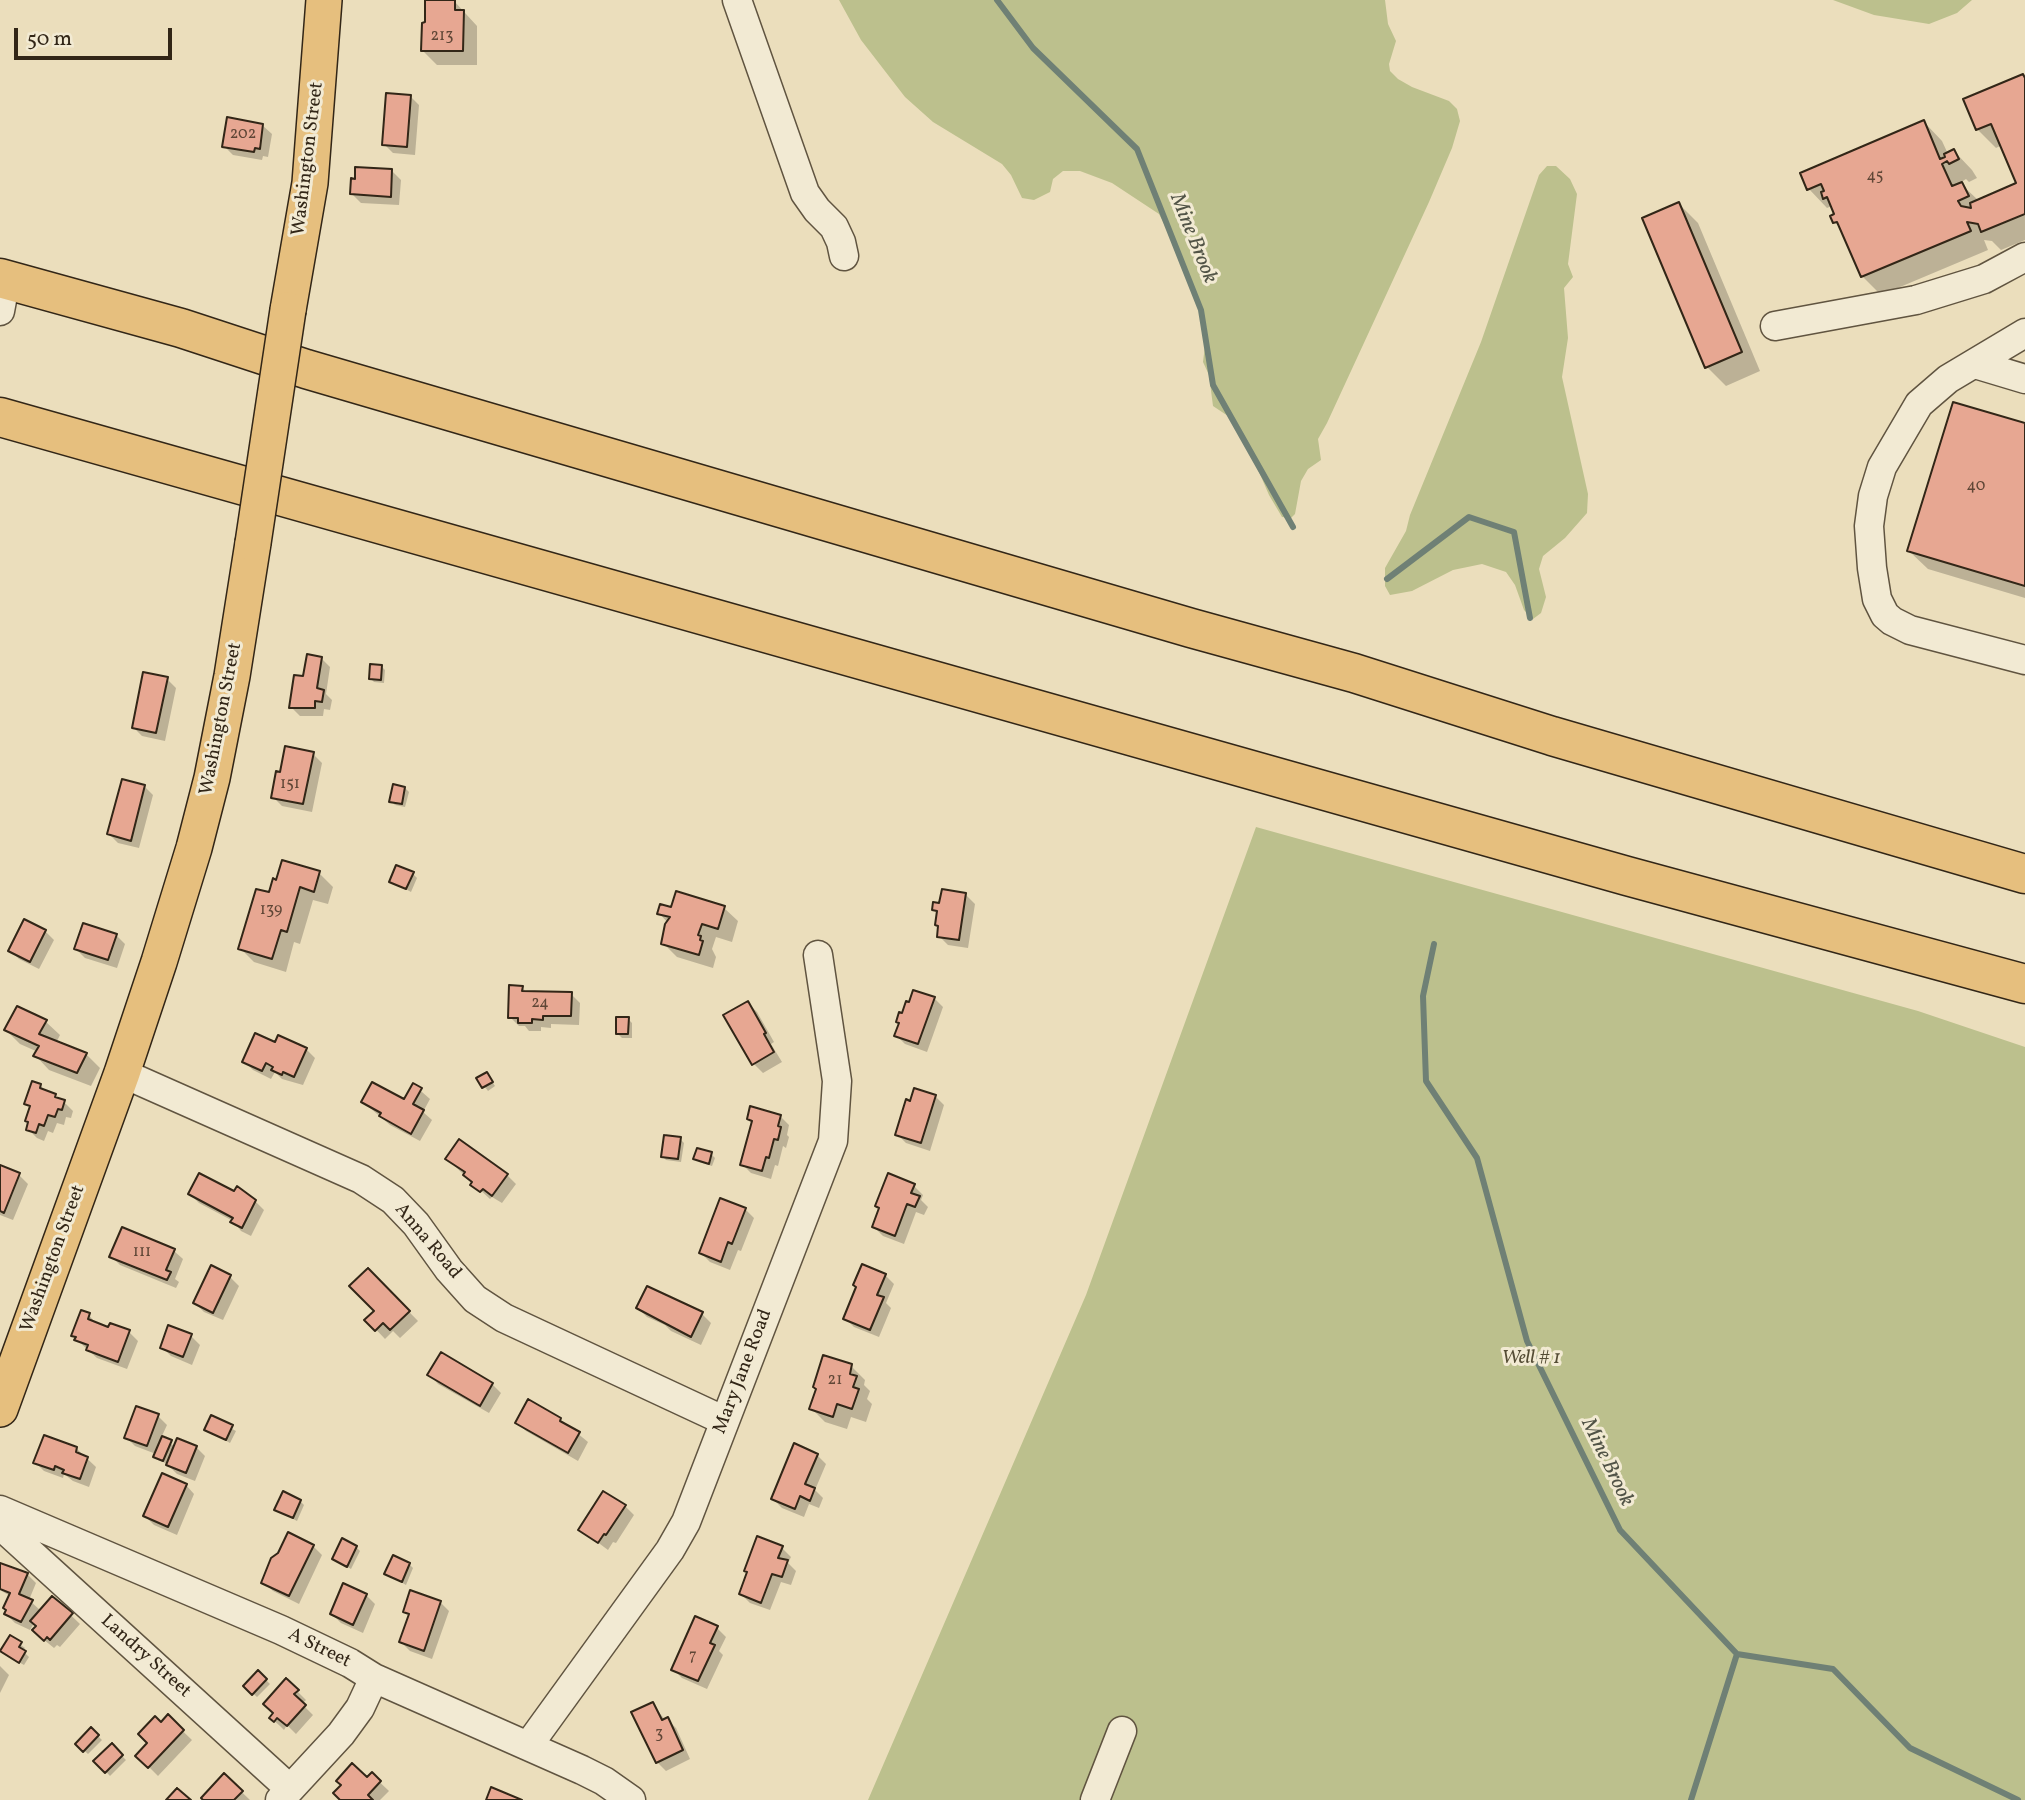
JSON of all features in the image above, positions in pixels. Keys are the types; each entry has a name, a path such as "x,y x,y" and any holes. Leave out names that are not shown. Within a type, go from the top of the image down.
{"highway":[{"path":"2,289 181,328 306,369 1191,628 1354,673 1515,725 2025,874"},
{"path":"0,416 1155,743 2025,984"}],"main road":[{"name":"Washington Street","path":"0,1409 122,1073 194,848 212,778 232,676 310,183 324,0"}],"street":[{"path":"737,0 805,193 834,227 844,256"},
{"path":"1775,326 1916,300 1984,279 2025,257"},
{"path":"2025,333 1948,379 1926,397 1909,419 1882,467 1870,513 1874,581 1880,607 1885,615 1900,626 2025,660"},
{"path":"1975,364 2025,379"},
{"name":"Mary Jane Road","path":"528,1746 670,1550 686,1522 833,1141 837,1082 818,955"},
{"name":"Anna Road","path":"122,1073 361,1179 393,1200 416,1224 449,1270 475,1298 505,1318 725,1421"},
{"name":"A Street","path":"0,1510 281,1630 350,1663 374,1678 604,1781 631,1800"},
{"name":"Landry Street","path":"0,1525 285,1795"},
{"path":"285,1795 341,1734 360,1708 374,1678"},
{"path":"1095,1800 1122,1731"}],"green space":[{"path":"839,0 1385,0 1388,24 1396,41 1389,64 1390,71 1412,87 1449,101 1457,109 1460,121 1452,148 1429,202 1318,439 1321,460 1308,469 1301,481 1295,514 1291,518 1282,517 1269,495 1240,428 1234,420 1213,406 1209,375 1203,362 1207,330 1185,264 1159,214 1112,183 1080,171 1063,171 1053,179 1050,192 1034,200 1022,198 1011,175 1002,164 933,122 905,97 861,40"},
{"path":"1833,0 1972,0 1957,13 1929,24 1874,15"},
{"path":"1547,166 1556,166 1570,179 1577,194 1568,264 1573,277 1564,288 1568,338 1562,377 1588,494 1587,513 1565,538 1543,556 1539,569 1546,597 1541,613 1533,619 1524,610 1515,585 1506,572 1482,564 1453,570 1412,591 1390,595 1385,586 1385,568 1406,531 1410,515 1481,342 1539,175"},
{"name":"Well # 1","path":"1256,827 1918,1011 2025,1047 2025,1800 868,1800 1086,1295"}],"building":[{"path":"425,0 455,0 455,10 464,10 463,51 421,51"},
{"path":"2023,74 2025,214 1981,232 1978,224 1967,222 1971,231 1861,277 1837,222 1833,223 1830,216 1834,214 1827,197 1823,199 1821,184 1807,190 1800,173 1924,120 1940,159 1954,149 1959,159 1942,164 1952,186 1962,182 1969,196 1958,201 1961,206 1971,208 1970,203 2016,183 1991,124 1976,130 1963,99"},
{"path":"386,93 411,95 407,147 382,145"},
{"path":"227,117 263,124 260,149 255,148 254,152 222,147"},
{"path":"355,167 392,169 391,197 350,194 351,178 355,179"},
{"path":"1679,202 1742,352 1705,368 1642,218"},
{"path":"1953,402 2025,423 2025,586 1907,551"},
{"path":"307,654 322,657 317,688 324,690 322,702 315,701 315,708 289,708 294,675 303,676"},
{"path":"370,664 382,665 381,680 369,679"},
{"path":"143,672 168,677 156,733 132,728"},
{"path":"285,746 314,752 303,804 271,798 276,771 280,772"},
{"path":"122,779 145,785 131,841 107,834"},
{"path":"393,784 405,787 402,804 389,802"},
{"path":"282,860 320,871 314,892 300,887 287,932 281,930 272,959 238,949 256,889 269,892"},
{"path":"396,865 414,872 406,889 389,882"},
{"path":"942,889 966,893 959,940 937,937 937,911 932,910 933,902 939,903"},
{"path":"676,891 725,906 718,929 702,924 698,935 703,941 699,955 661,944 665,924 670,917 657,914 660,904 671,907"},
{"path":"24,919 46,930 30,962 8,951"},
{"path":"83,923 117,934 108,960 74,949"},
{"path":"509,985 523,986 522,991 572,992 571,1016 543,1016 543,1020 532,1019 532,1023 518,1023 518,1018 508,1018"},
{"path":"913,990 935,997 918,1044 894,1036 899,1023 896,1022 899,1012 902,1013 906,1001 909,1002"},
{"path":"748,1001 774,1052 752,1065 723,1015"},
{"path":"17,1006 47,1020 39,1034 87,1053 77,1073 33,1056 39,1046 4,1030"},
{"path":"616,1017 629,1017 628,1034 616,1034"},
{"path":"255,1033 275,1042 278,1035 307,1048 294,1077 271,1070 273,1067 266,1063 262,1071 242,1062"},
{"path":"487,1072 493,1082 482,1088 476,1078"},
{"path":"32,1081 41,1084 40,1088 56,1094 55,1097 65,1100 62,1110 58,1109 55,1117 48,1115 44,1126 39,1124 36,1133 26,1130 28,1122 25,1121 30,1106 24,1104"},
{"path":"372,1082 404,1099 413,1083 422,1088 413,1104 424,1110 411,1134 361,1102"},
{"path":"914,1088 936,1095 921,1143 895,1135 906,1099 910,1101"},
{"path":"750,1106 781,1115 778,1140 774,1139 762,1171 740,1165 752,1121 747,1119"},
{"path":"664,1135 681,1137 678,1159 661,1157"},
{"path":"459,1139 508,1174 492,1196 483,1189 480,1192 470,1185 472,1182 463,1175 465,1172 445,1159"},
{"path":"697,1148 712,1152 709,1164 693,1159"},
{"path":"0,1165 20,1173 4,1213 0,1211"},
{"path":"199,1173 234,1191 237,1186 256,1200 242,1228 230,1222 233,1218 188,1194"},
{"path":"888,1173 915,1184 911,1193 920,1196 915,1207 907,1204 895,1236 872,1227 879,1208 875,1206"},
{"path":"720,1198 746,1208 732,1244 728,1242 721,1262 699,1253"},
{"path":"122,1227 175,1249 166,1270 171,1272 167,1280 109,1257"},
{"path":"862,1264 886,1274 877,1295 884,1297 870,1330 843,1319"},
{"path":"211,1265 231,1275 213,1313 193,1303"},
{"path":"368,1268 410,1311 390,1330 383,1323 375,1331 364,1320 374,1311 349,1286"},
{"path":"647,1286 703,1312 691,1337 636,1308"},
{"path":"81,1310 90,1313 88,1319 108,1327 110,1323 130,1330 118,1362 86,1350 88,1345 74,1340 76,1337 71,1336"},
{"path":"168,1325 192,1334 183,1357 160,1348"},
{"path":"441,1352 493,1383 480,1406 427,1375"},
{"path":"823,1355 852,1364 850,1374 857,1376 853,1387 859,1389 852,1409 837,1404 833,1417 809,1409"},
{"path":"528,1399 580,1432 568,1453 515,1423"},
{"path":"136,1406 159,1414 147,1446 124,1438"},
{"path":"211,1415 233,1425 226,1440 204,1430"},
{"path":"44,1435 77,1447 76,1452 88,1457 80,1479 62,1473 64,1470 55,1466 54,1470 33,1463"},
{"path":"162,1436 172,1440 163,1461 153,1457"},
{"path":"177,1438 197,1446 186,1473 166,1465"},
{"path":"794,1443 818,1454 805,1484 815,1488 810,1501 800,1496 795,1509 771,1499"},
{"path":"162,1473 187,1484 168,1527 143,1516"},
{"path":"283,1491 301,1500 293,1518 274,1510"},
{"path":"603,1491 626,1505 598,1543 578,1530"},
{"path":"288,1532 314,1545 289,1596 261,1583 271,1558 278,1553"},
{"path":"757,1536 783,1546 778,1558 788,1560 782,1577 772,1574 761,1603 739,1594"},
{"path":"342,1538 357,1546 347,1567 332,1559"},
{"path":"393,1555 410,1563 402,1582 384,1574"},
{"path":"0,1563 28,1573 19,1594 33,1600 21,1622 4,1614 6,1610 3,1608 10,1593 0,1589"},
{"path":"343,1583 367,1594 353,1625 330,1614"},
{"path":"410,1590 441,1601 424,1651 399,1642 409,1614 403,1612"},
{"path":"52,1596 73,1613 50,1640 47,1637 44,1641 32,1630 36,1626 30,1621"},
{"path":"695,1616 718,1626 710,1643 715,1645 698,1681 671,1670"},
{"path":"10,1635 22,1642 19,1647 26,1651 19,1663 0,1651"},
{"path":"258,1670 267,1679 252,1695 243,1686"},
{"path":"286,1678 299,1690 294,1694 306,1705 287,1726 277,1718 274,1722 269,1718 273,1713 263,1704"},
{"path":"653,1702 662,1720 668,1717 683,1750 656,1763 631,1712"},
{"path":"168,1714 184,1730 148,1768 135,1756 147,1743 138,1734 155,1716 161,1722"},
{"path":"91,1727 99,1735 83,1752 75,1744"},
{"path":"112,1743 123,1755 105,1773 93,1761"},
{"path":"352,1763 367,1777 372,1772 381,1781 368,1795 373,1800 340,1800 333,1793 341,1785 336,1781"},
{"path":"224,1773 243,1791 234,1800 203,1800 201,1798"},
{"path":"491,1787 522,1800 486,1800"},
{"path":"177,1788 191,1800 166,1800"}],"waterway":[{"name":"Mine Brook","path":"997,0 1033,48 1137,149 1201,310 1213,385 1293,527"},
{"name":"Mine Brook","path":"1387,579 1469,517 1514,532 1530,618"},
{"name":"Mine Brook","path":"1434,944 1423,996 1426,1081 1477,1158 1527,1341 1620,1530 1737,1654 1833,1669 1910,1748 2018,1800"},
{"path":"1691,1800 1737,1654"}]}
